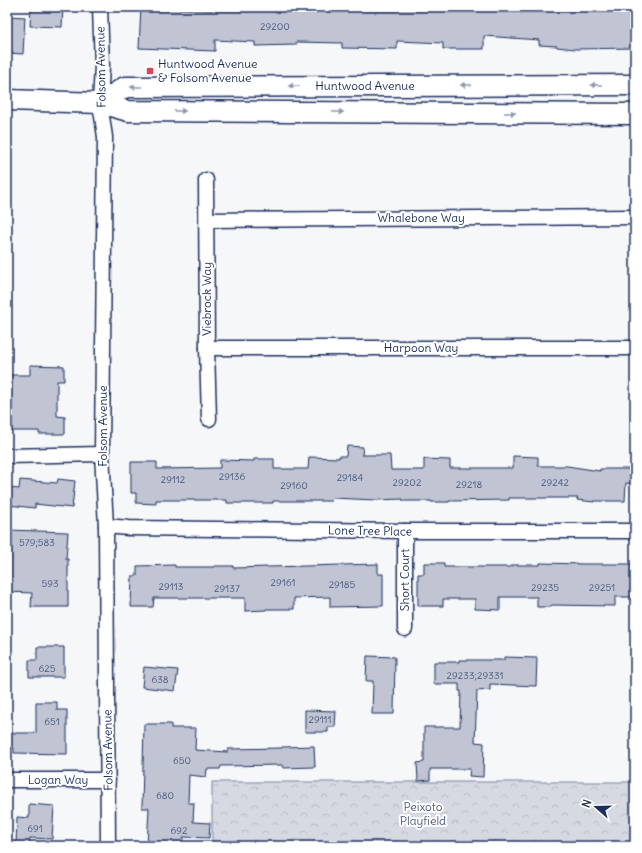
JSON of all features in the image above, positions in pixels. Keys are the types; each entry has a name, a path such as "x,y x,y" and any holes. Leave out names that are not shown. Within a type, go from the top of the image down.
{"street":[{"name":"Folsom Avenue","path":"100,7 102,66 100,103 105,137 102,454 106,526 108,846"},
{"name":"Huntwood Avenue","path":"100,103 125,86 635,85"},
{"path":"7,100 100,103 128,111 635,114"},
{"name":"Viebrock Way","path":"206,180 209,419"},
{"name":"Whalebone Way","path":"207,220 635,217"},
{"name":"Harpoon Way","path":"207,348 635,348"},
{"path":"7,456 102,454"},
{"name":"Lone Tree Place","path":"106,526 129,528 405,531 635,531"},
{"name":"Short Court","path":"405,531 405,629"},
{"name":"Logan Way","path":"7,780 108,780"}],"green space":[{"name":"Peixoto Playfield","path":"212,782 635,782 635,846 212,846"}],"building":[{"path":"31,7 63,7 62,27 30,26"},
{"path":"141,7 212,10 212,7 635,7 635,48 575,49 539,45 539,40 484,36 484,49 443,49 443,43 397,41 397,49 342,48 342,43 296,42 296,45 255,46 255,42 215,40 215,51 139,48"},
{"path":"7,16 25,17 23,54 7,53"},
{"path":"30,365 64,366 64,381 57,381 57,416 65,417 65,434 39,434 39,431 7,431 7,375 30,375"},
{"path":"347,446 363,447 362,455 390,455 391,470 424,470 424,459 450,460 450,468 513,468 513,456 538,457 538,466 567,466 600,471 600,469 635,469 635,484 626,483 625,501 594,502 577,500 578,498 509,498 509,500 431,502 403,501 403,499 376,500 332,498 331,501 273,501 273,503 227,503 227,500 156,500 156,504 136,503 136,493 131,493 131,462 157,462 157,469 220,468 220,460 254,461 254,459 274,459 274,469 308,469 309,457 339,458 339,456 346,456"},
{"path":"58,479 75,481 72,508 35,504 35,508 8,505 10,488 19,489 20,480 57,483"},
{"path":"7,530 68,532 66,559 68,559 68,607 31,607 32,593 7,592"},
{"path":"424,563 444,563 444,567 511,567 511,565 540,565 540,563 635,564 635,597 615,597 615,606 552,605 551,607 537,607 537,597 500,597 500,610 475,609 475,599 443,599 443,606 418,606 418,574 424,574"},
{"path":"378,564 378,574 383,574 383,606 330,607 330,597 294,598 294,609 245,611 245,598 154,598 153,607 131,607 132,576 137,576 137,566 233,566 233,568"},
{"path":"37,647 64,647 64,677 29,677 29,660 37,660"},
{"path":"367,656 395,657 394,714 372,714 373,681 366,681"},
{"path":"504,657 537,658 536,686 490,684 490,690 477,691 475,742 484,743 483,777 469,776 470,769 430,769 430,780 418,781 417,763 424,762 424,727 460,727 461,691 459,691 459,684 434,684 434,662 459,662 459,660 504,660"},
{"path":"144,667 178,670 175,691 142,687"},
{"path":"36,702 57,702 57,710 67,710 67,754 14,753 14,748 7,748 7,733 36,733"},
{"path":"305,710 336,711 335,727 328,727 328,732 305,732"},
{"path":"144,724 171,724 171,728 196,728 195,750 228,752 228,749 314,746 315,767 283,768 282,765 221,766 220,769 207,769 206,777 189,775 188,803 194,803 193,822 210,823 209,838 183,837 182,846 147,846 149,808 142,808"},
{"path":"29,804 54,806 52,839 30,838 29,846 16,846 17,817 29,818"}],"place":[{"name":"Huntwood Avenue & Folsom Avenue","path":"150,71"}]}
